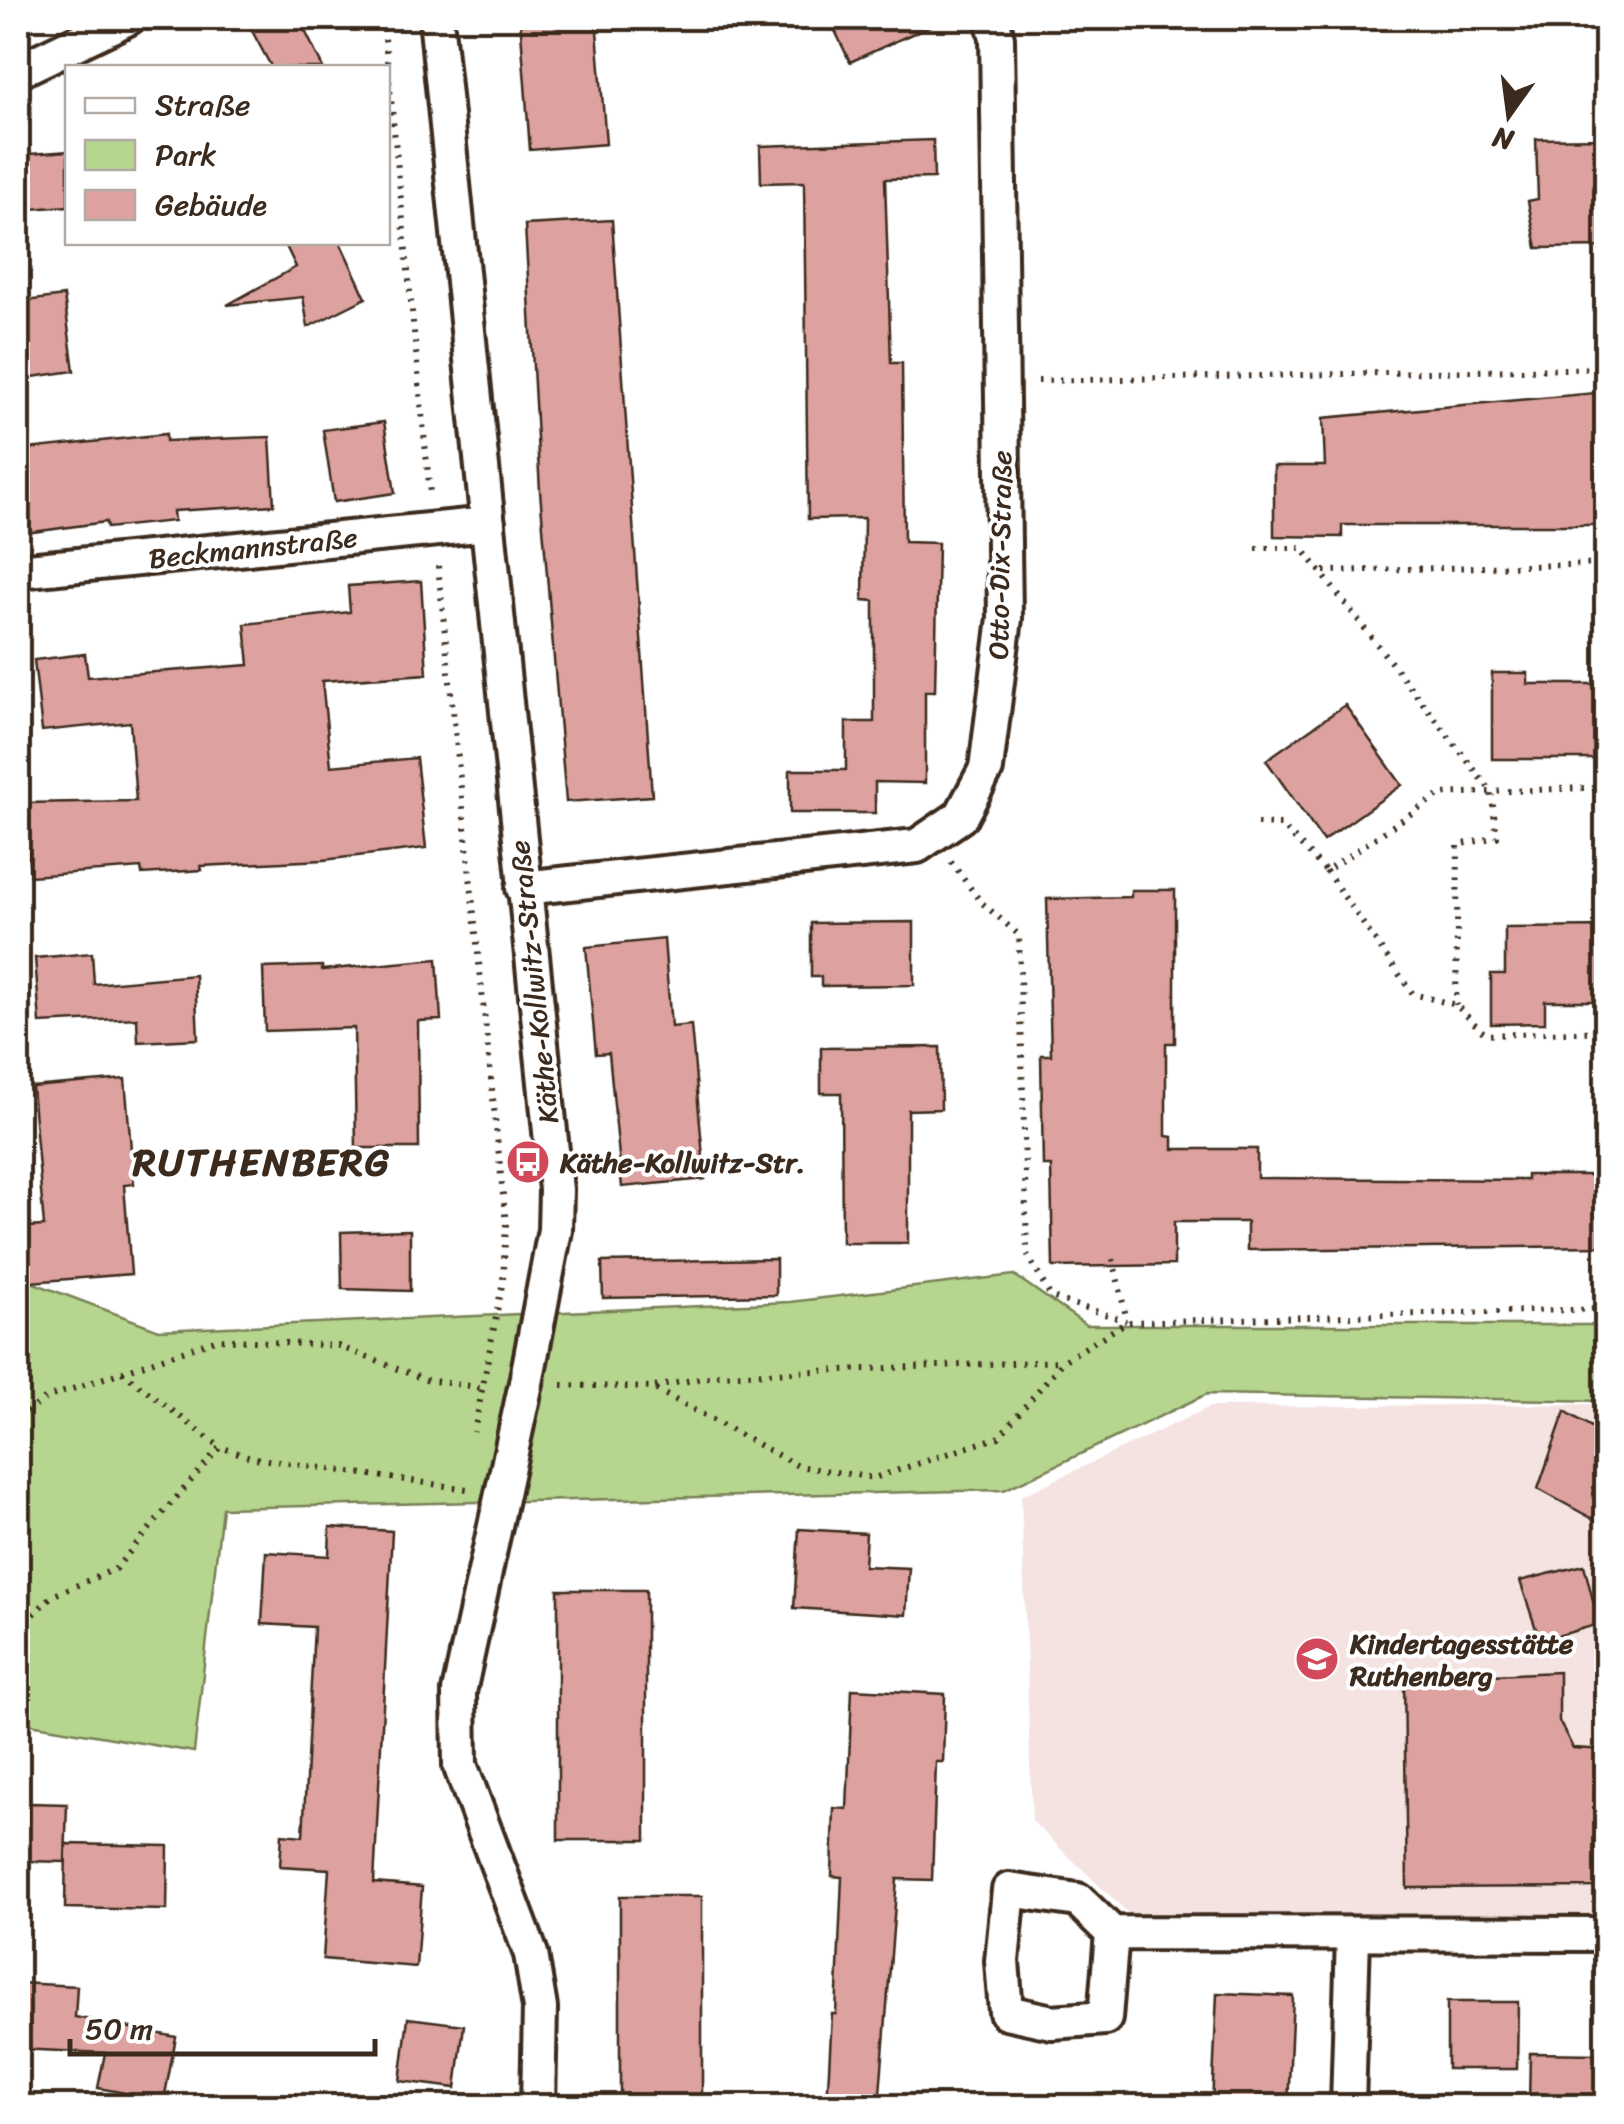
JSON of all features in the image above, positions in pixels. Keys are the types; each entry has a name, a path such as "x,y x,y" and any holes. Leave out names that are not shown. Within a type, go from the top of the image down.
{"street":[{"path":"18,71 128,18"},
{"name":"Käthe-Kollwitz-Straße","path":"436,18 556,1190 555,1230 526,1384 459,1692 460,1765 531,1954 540,2008 538,2106"},
{"name":"Otto-Dix-Straße","path":"937,835 961,816 986,768 1005,618 997,38 992,18"},
{"name":"Beckmannstraße","path":"18,572 488,524"},
{"path":"523,888 917,846 937,835"},
{"path":"1112,1933 1106,2018 1052,2022 1006,2012 1002,1961 1009,1890 1078,1900 1112,1933 1606,1934"},
{"path":"1348,2106 1353,1936"}],"path":[{"path":"383,18 388,65"},
{"path":"1329,18 1539,23 1555,18"},
{"path":"390,88 506,1224 503,1280 473,1438"},
{"path":"1002,383 1606,368"},
{"path":"1256,548 1302,548 1324,570 1490,790 1497,837 1458,845 1456,1004"},
{"path":"1324,570 1606,564"},
{"path":"1326,871 1440,794 1606,787"},
{"path":"1256,824 1281,824 1326,871 1413,994 1456,1004 1486,1034 1606,1030"},
{"path":"937,835 956,870 981,902 1019,935 1027,1254 1052,1296 1127,1322 1606,1309"},
{"path":"1113,1259 1127,1322"},
{"path":"654,1388 798,1466 874,1478 998,1438 1062,1361 1127,1322"},
{"path":"18,1419 46,1398 218,1340 338,1346 426,1380 481,1388 526,1384 654,1388 719,1375 1062,1361"},
{"path":"121,1371 220,1446 254,1458 503,1494"},
{"path":"18,1630 52,1596 115,1569 220,1446"},
{"path":"462,1508 468,1472"}],"shaded area":[{"name":"Kindertagesstätte Ruthenberg","path":"1606,1404 1606,1918 1131,1916 1032,1821 1021,1496 1210,1407"}],"green space":[{"path":"1014,1275 1086,1325 1606,1325 1606,1401 1207,1394 1004,1490 222,1508 194,1752 18,1722 18,1277 159,1330 790,1302"}],"building":[{"path":"245,18 299,18 322,65 270,65"},
{"path":"520,18 596,18 606,144 530,150"},
{"path":"829,18 947,18 850,62"},
{"path":"1606,138 1606,247 1537,248 1528,201 1538,199 1536,139"},
{"path":"933,140 934,178 885,179 891,363 902,363 904,542 938,543 935,691 925,691 925,783 875,782 875,813 790,813 790,770 846,770 846,722 874,722 874,601 863,600 864,518 808,519 804,182 761,183 760,146"},
{"path":"65,151 65,206 18,210 18,155"},
{"path":"612,220 652,796 566,802 540,491 525,225"},
{"path":"285,245 341,245 366,298 308,327 303,297 227,305 296,267"},
{"path":"64,296 74,371 18,379 18,302"},
{"path":"1606,392 1606,525 1342,525 1342,537 1274,536 1274,466 1325,466 1323,418"},
{"path":"384,422 395,493 334,502 323,430"},
{"path":"166,434 166,441 270,437 274,505 173,511 174,521 107,528 106,522 18,534 18,450"},
{"path":"421,581 427,674 322,681 331,766 416,758 426,848 323,860 201,866 202,870 142,874 141,868 30,876 24,803 136,801 130,722 42,731 34,660 85,654 88,677 249,665 245,624 350,612 348,586"},
{"path":"1492,673 1528,673 1528,684 1606,684 1606,759 1492,759"},
{"path":"1345,705 1402,785 1323,841 1266,760"},
{"path":"1131,890 1175,890 1175,1043 1166,1043 1166,1136 1173,1137 1173,1149 1257,1149 1257,1178 1527,1180 1527,1175 1606,1175 1606,1246 1247,1250 1247,1222 1174,1222 1174,1265 1053,1267 1051,1166 1043,1166 1041,1055 1051,1055 1047,899 1131,897"},
{"path":"914,922 914,985 821,986 821,977 811,977 811,923"},
{"path":"1606,927 1606,1001 1545,1001 1545,1023 1491,1024 1491,974 1505,974 1505,928"},
{"path":"664,939 671,1027 691,1025 705,1179 622,1187 609,1053 596,1054 586,947"},
{"path":"92,953 94,984 195,975 198,1039 138,1042 137,1018 40,1023 35,958"},
{"path":"437,959 441,1020 418,1021 419,1148 356,1148 354,1028 265,1031 263,968 322,966 322,970"},
{"path":"940,1047 941,1109 908,1110 908,1243 842,1243 841,1093 821,1093 821,1048"},
{"path":"125,1079 134,1184 124,1185 131,1274 31,1282 26,1227 44,1226 32,1087"},
{"path":"410,1230 410,1291 342,1289 341,1232"},
{"path":"776,1259 776,1295 603,1298 602,1262"},
{"path":"1565,1411 1606,1436 1606,1526 1538,1489"},
{"path":"330,1527 392,1531 374,1883 422,1887 416,1967 323,1959 329,1869 280,1866 282,1834 303,1836 314,1627 262,1624 266,1552 329,1556"},
{"path":"799,1529 866,1533 864,1566 909,1568 906,1615 794,1608"},
{"path":"1584,1565 1599,1624 1540,1641 1520,1581"},
{"path":"558,1590 646,1590 646,1840 558,1840"},
{"path":"1559,1672 1559,1721 1573,1748 1606,1750 1606,1887 1407,1888 1404,1679"},
{"path":"852,1689 945,1694 943,1762 936,1762 932,1880 897,1879 879,2106 827,2106 842,1877 832,1876 834,1808 847,1809"},
{"path":"29,1803 67,1804 65,1862 28,1861"},
{"path":"66,1844 168,1846 167,1910 65,1908"},
{"path":"620,1896 702,1896 702,2106 620,2106"},
{"path":"18,1983 77,1986 75,2017 176,2037 164,2100 98,2088 105,2053 18,2049"},
{"path":"1217,1993 1293,1996 1288,2106 1212,2106"},
{"path":"1447,2002 1518,2002 1517,2069 1447,2069"},
{"path":"408,2018 464,2025 456,2088 400,2081"},
{"path":"1530,2053 1599,2054 1599,2106 1529,2106"}],"place":[{"name":"Käthe-Kollwitz-Str.","path":"528,1162"},
{"name":"Kindertagesstätte Ruthenberg","path":"1317,1659"}],"district":[{"name":"RUTHENBERG","path":"262,1162"}]}
